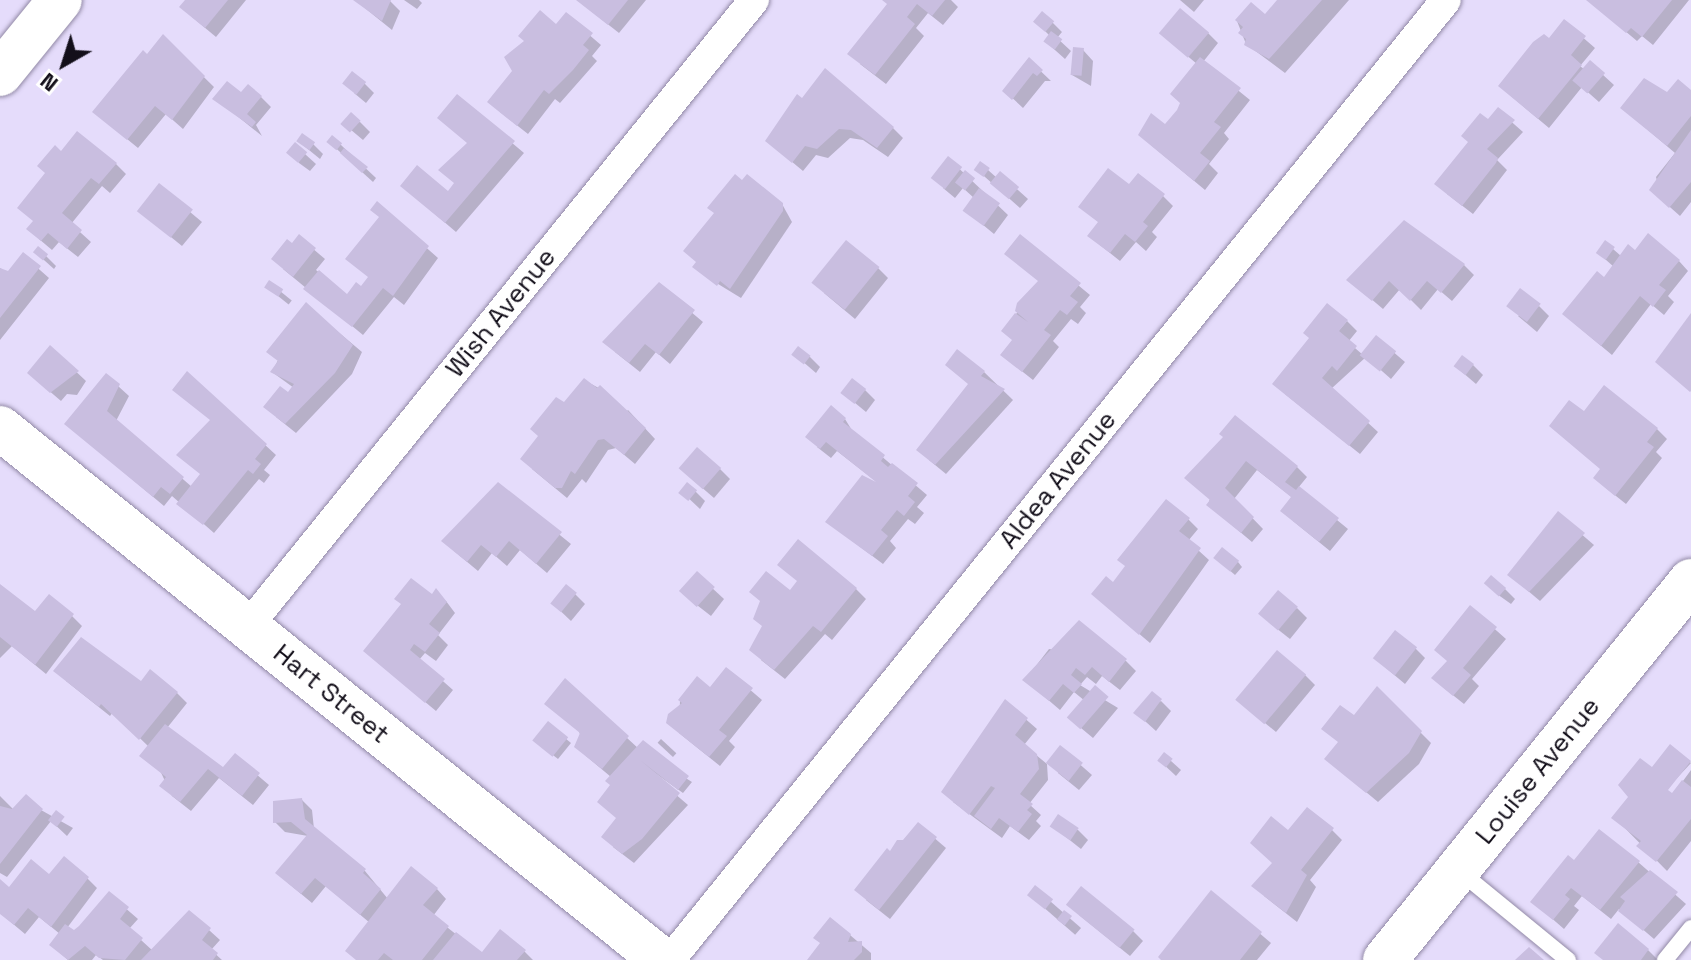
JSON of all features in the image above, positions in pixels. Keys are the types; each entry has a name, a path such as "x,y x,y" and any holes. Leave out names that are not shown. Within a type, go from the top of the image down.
{"street":[{"path":"0,74 60,0"},
{"name":"Wish Avenue","path":"248,626 754,0"},
{"name":"Aldea Avenue","path":"670,960 1446,0"},
{"name":"Hart Street","path":"0,428 662,960"},
{"name":"Louise Avenue","path":"1385,960 1691,581"}],"lane":[{"path":"1458,870 1568,960"},
{"path":"1665,960 1691,928"}],"building":[{"path":"185,0 228,0 205,28 179,7"},
{"path":"353,0 391,0 382,21"},
{"path":"576,0 628,0 608,25"},
{"path":"882,0 945,0 932,16 917,4 907,17 915,24 875,75 847,54 887,4"},
{"path":"1277,0 1322,0 1269,59 1244,45 1246,39 1238,33 1243,27 1235,20 1251,2 1265,14"},
{"path":"1586,0 1672,0 1642,37 1631,28 1626,33"},
{"path":"1180,8 1209,32 1188,58 1159,33"},
{"path":"540,10 556,24 566,12 593,33 583,45 589,50 573,70 549,94 544,90 517,126 487,102 512,71 504,57 524,41 518,36"},
{"path":"1042,11 1054,21 1045,32 1033,22"},
{"path":"1564,19 1586,36 1571,55 1582,65 1538,119 1498,86 1533,42 1544,34 1549,38"},
{"path":"1051,31 1062,39 1055,50 1043,42"},
{"path":"163,34 205,76 172,120 155,106 127,140 92,112 143,50 147,54"},
{"path":"1073,47 1084,48 1082,76 1071,75"},
{"path":"1029,57 1043,70 1037,76 1033,73 1012,100 1002,91"},
{"path":"1200,57 1241,88 1214,122 1221,127 1200,153 1210,161 1194,181 1138,135 1151,113 1165,124 1177,110 1180,103 1170,94"},
{"path":"1590,60 1605,73 1587,93 1572,80"},
{"path":"825,68 894,127 877,148 851,130 839,129 817,149 805,146 792,163 765,141 797,94 802,98"},
{"path":"352,71 366,82 356,95 342,84"},
{"path":"1644,78 1667,92 1678,79 1691,90 1691,116 1667,146 1620,108"},
{"path":"227,81 241,92 248,84 262,96 247,114 256,122 252,127 212,99"},
{"path":"457,94 515,141 445,223 400,186 417,165 448,191 454,183 438,170 467,143 437,118"},
{"path":"1498,107 1515,120 1487,149 1498,158 1496,163 1462,206 1434,184 1468,142 1461,136 1480,113 1488,119"},
{"path":"351,112 361,121 350,133 340,124"},
{"path":"1691,130 1691,182 1669,208 1649,190"},
{"path":"77,131 117,163 99,184 91,178 62,213 82,230 67,249 48,233 41,241 26,229 33,221 17,208 45,173 37,166 55,145 61,151"},
{"path":"302,133 315,142 309,150 296,141"},
{"path":"332,135 342,143 336,150 326,142"},
{"path":"295,142 307,152 298,163 286,153"},
{"path":"344,148 368,167 362,173 340,153"},
{"path":"948,156 962,167 945,189 931,178"},
{"path":"980,161 990,168 984,177 974,170"},
{"path":"1108,168 1129,184 1138,173 1165,194 1143,222 1148,226 1135,242 1125,234 1110,253 1087,236 1098,222 1078,207"},
{"path":"965,170 975,178 965,191 955,182"},
{"path":"1000,171 1019,187 1009,199 990,183"},
{"path":"735,174 742,180 747,174 783,203 783,211 730,289 720,281 717,286 692,267 696,262 683,251 714,213 707,208"},
{"path":"159,183 193,209 171,238 137,211"},
{"path":"979,188 1000,203 984,226 963,211"},
{"path":"377,201 429,246 393,296 383,288 352,327 303,289 319,270 347,294 356,282 361,286 368,277 345,259 379,217 370,210"},
{"path":"1404,220 1465,264 1441,293 1427,281 1410,301 1389,281 1372,301 1346,280"},
{"path":"1648,233 1680,260 1659,285 1666,290 1653,307 1640,296 1601,346 1562,314 1597,271 1604,277 1628,244 1635,250"},
{"path":"299,234 316,248 293,277 271,259 287,239 292,243"},
{"path":"1020,234 1081,283 1070,296 1078,302 1067,315 1060,310 1044,330 1051,335 1022,372 1000,355 1012,340 1001,331 1015,313 1028,322 1015,311 1017,303 1038,281 1004,254"},
{"path":"846,240 879,267 845,310 811,283"},
{"path":"1605,240 1615,247 1606,260 1596,253"},
{"path":"38,246 48,254 43,260 33,252"},
{"path":"23,252 41,266 0,318 0,268 8,271"},
{"path":"269,280 283,289 278,297 264,288"},
{"path":"659,282 695,310 659,355 645,344 629,363 602,342"},
{"path":"1520,288 1541,304 1527,322 1506,306"},
{"path":"306,302 353,345 335,373 285,424 263,407 280,386 288,392 294,384 270,372 278,361 266,352"},
{"path":"1327,303 1348,320 1339,331 1357,346 1337,371 1332,366 1322,378 1370,421 1349,446 1272,384 1309,338 1303,333"},
{"path":"1691,313 1691,391 1690,392 1655,362"},
{"path":"1376,335 1396,351 1380,372 1360,355"},
{"path":"50,345 79,371 50,393 27,373"},
{"path":"798,346 811,356 804,365 791,355"},
{"path":"957,349 985,371 981,376 1005,389 935,465 916,450 968,384 945,365"},
{"path":"1462,355 1474,364 1466,375 1454,366"},
{"path":"187,371 267,444 255,459 261,464 253,474 248,470 203,525 176,504 200,474 176,455 210,420 172,390"},
{"path":"106,373 120,384 107,411 184,477 170,494 161,487 153,497 64,424"},
{"path":"584,378 597,388 600,385 646,428 624,455 604,439 598,440 575,474 571,471 562,488 555,488 520,459 538,436 530,429 556,397 564,402"},
{"path":"852,378 866,389 854,404 840,393"},
{"path":"1604,385 1658,428 1647,442 1654,447 1615,496 1593,478 1600,469 1549,426 1569,400 1584,411"},
{"path":"831,405 846,418 843,422 885,455 881,461 888,467 892,463 918,483 908,496 915,502 904,516 897,510 881,530 888,536 872,556 825,522 862,475 876,482 826,442 820,449 805,437"},
{"path":"1235,415 1298,466 1285,482 1296,490 1299,486 1339,518 1319,542 1280,511 1291,497 1246,461 1225,488 1254,517 1241,533 1206,505 1210,500 1184,478 1223,437 1219,434"},
{"path":"697,447 721,468 703,489 679,468"},
{"path":"498,482 562,532 536,564 509,541 496,557 481,545 467,562 441,541"},
{"path":"687,482 697,490 688,501 678,493"},
{"path":"1166,499 1190,518 1179,531 1201,548 1139,635 1091,594 1106,576 1113,582 1125,566 1117,560"},
{"path":"1558,511 1585,533 1529,592 1507,575"},
{"path":"798,539 857,588 821,632 813,626 774,670 749,650 762,626 753,619 760,601 749,592 766,571 790,590 797,581 777,565"},
{"path":"1222,547 1239,561 1230,572 1213,558"},
{"path":"697,571 715,587 697,607 679,591"},
{"path":"1491,575 1506,588 1499,596 1484,583"},
{"path":"411,578 432,594 436,588 447,602 429,624 440,633 425,652 414,644 410,650 445,679 425,703 363,651 401,604 394,599"},
{"path":"0,584 35,611 49,594 74,614 35,665 0,637"},
{"path":"566,584 577,593 561,612 550,603"},
{"path":"1278,590 1298,607 1278,630 1258,614"},
{"path":"1470,605 1497,627 1463,668 1471,675 1453,696 1431,678 1447,661 1434,650"},
{"path":"1079,620 1127,659 1109,682 1092,667 1085,675 1076,668 1071,675 1082,684 1074,693 1063,684 1049,701 1022,680"},
{"path":"1395,630 1417,647 1395,676 1373,658"},
{"path":"81,637 141,681 150,669 178,692 139,740 101,704 99,707 53,671"},
{"path":"1277,650 1306,674 1264,724 1235,700"},
{"path":"726,667 753,688 719,730 727,736 709,757 666,723 668,714 682,703 678,700 697,676 710,687"},
{"path":"565,678 629,736 602,769 574,747 580,733 544,704"},
{"path":"1095,685 1109,697 1080,729 1067,717"},
{"path":"1377,686 1422,731 1409,753 1366,793 1324,759 1338,742 1321,729 1340,705 1354,715"},
{"path":"1152,691 1162,699 1145,722 1133,713"},
{"path":"1005,699 1028,718 1015,735 1037,754 1039,769 1020,794 1033,804 1027,810 1032,814 1018,832 999,818 991,829 974,816 995,788 991,786 969,815 941,792"},
{"path":"548,721 568,737 552,757 532,740"},
{"path":"165,724 223,767 235,753 260,773 242,796 208,769 180,802 159,786 166,777 139,756"},
{"path":"643,740 689,776 678,790 640,760 680,793 642,839 622,854 601,837 616,818 597,802 610,785 605,781"},
{"path":"1670,744 1691,761 1668,790 1672,793 1682,780 1691,787 1691,819 1656,862 1636,846 1641,841 1611,818 1628,797 1618,785 1640,758 1652,767"},
{"path":"1060,745 1083,763 1069,781 1046,763"},
{"path":"1164,752 1173,759 1166,767 1157,761"},
{"path":"26,794 43,809 0,864 0,806 12,809"},
{"path":"302,798 305,819 366,869 363,873 381,889 360,915 315,878 301,894 275,873 307,835 291,822 273,823 273,801"},
{"path":"1307,807 1334,828 1301,870 1307,875 1286,913 1251,886 1272,863 1250,843 1271,816 1288,830"},
{"path":"56,810 65,817 57,827 48,820"},
{"path":"1058,814 1079,828 1070,840 1050,826"},
{"path":"918,822 937,837 879,910 854,890 887,848 890,851 897,840 903,840"},
{"path":"1599,829 1640,861 1600,910 1571,888 1565,895 1570,899 1553,920 1530,902 1568,855 1574,860"},
{"path":"64,856 89,877 51,927 28,908 14,925 0,914 0,879 9,887 31,859 49,874"},
{"path":"411,866 438,888 423,905 449,926 422,960 393,960 384,953 378,960 356,960 345,951"},
{"path":"1650,870 1678,892 1643,931 1618,911 1625,901 1620,897"},
{"path":"1035,885 1053,899 1045,909 1027,895"},
{"path":"1081,886 1135,929 1120,948 1066,905"},
{"path":"1211,890 1262,932 1240,960 1161,960 1158,957"},
{"path":"109,891 129,907 120,919 143,938 125,960 99,958 85,946 68,960 49,945 65,924 74,930 79,926"},
{"path":"189,910 211,928 202,940 218,953 213,960 141,960"},
{"path":"1064,910 1072,916 1065,926 1057,920"},
{"path":"830,917 851,934 848,942 862,941 862,952 854,960 807,960 820,943 813,938"},
{"path":"1618,923 1649,949 1641,960 1603,960 1594,953"},
{"path":"500,929 526,950 517,960 433,960 456,932 482,952"},
{"path":"1529,947 1544,960 1515,960"}]}
